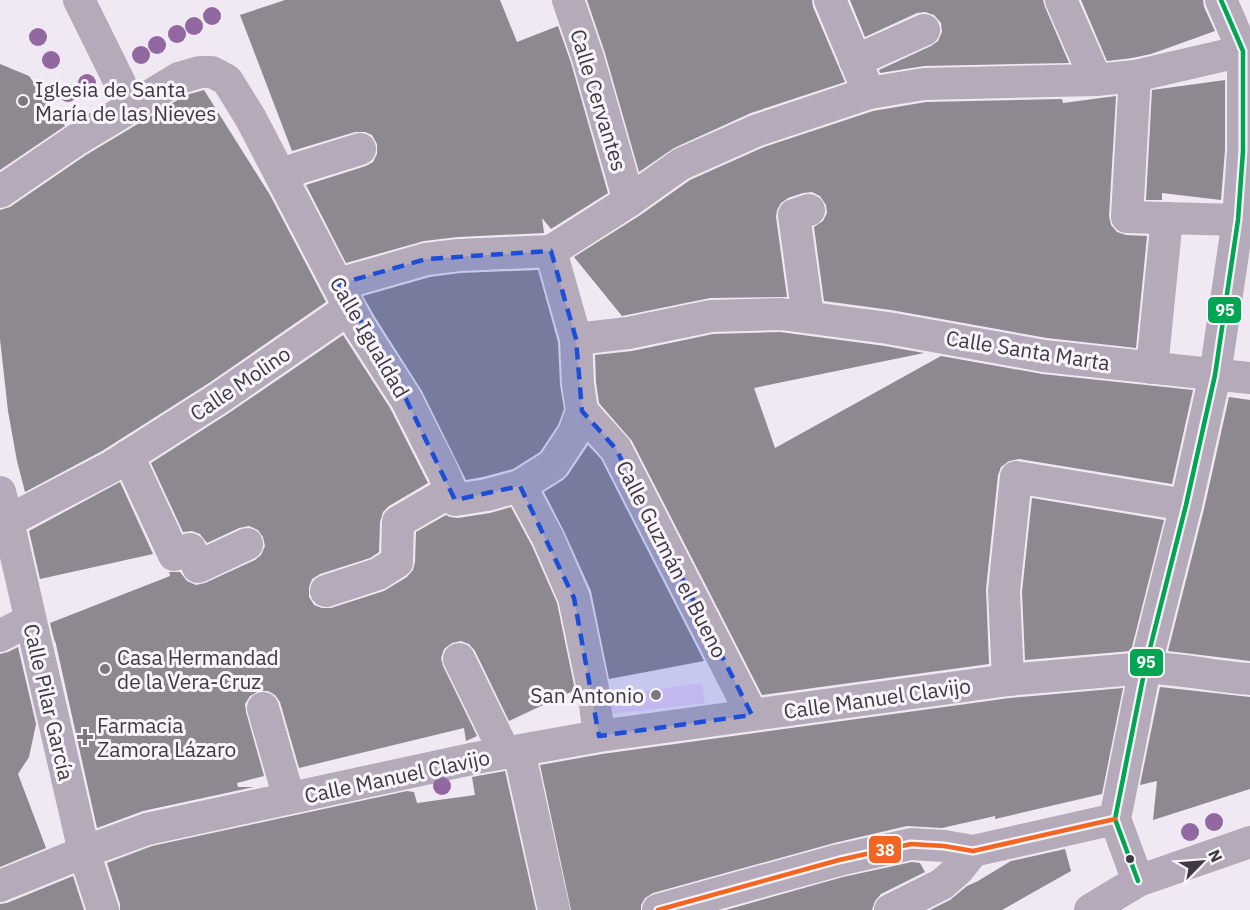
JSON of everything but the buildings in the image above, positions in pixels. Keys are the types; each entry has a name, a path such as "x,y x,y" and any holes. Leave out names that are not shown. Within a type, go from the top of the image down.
{"street":[{"path":"0,192 76,140 133,106 79,0"},
{"name":"Calle Cervantes","path":"568,0 588,58 629,201"},
{"path":"830,0 869,93"},
{"path":"1061,0 1096,80"},
{"path":"1138,881 1115,819 1146,668 1215,375 1238,220 1246,49 1221,0"},
{"path":"855,61 924,30"},
{"path":"326,591 378,574 397,562 398,522 453,495 487,495 520,486 553,465 574,433 582,411 576,339 550,251 629,201 681,164 758,130 869,93 924,84 1096,80 1135,76 1246,49"},
{"name":"Calle Igualdad","path":"133,106 178,78 200,72 213,72 227,80 250,117 344,296 406,399 453,495"},
{"path":"1135,76 1127,216 1238,220"},
{"path":"281,175 360,149"},
{"path":"808,317 794,215 809,210"},
{"path":"1152,368 1167,218"},
{"name":"Calle Molino","path":"4,507 111,467 219,398 344,296 426,259 459,255 550,251"},
{"name":"Calle Santa Marta","path":"576,339 628,333 711,316 781,314 888,328 1044,356 1250,378"},
{"name":"Calle Guzmán el Bueno","path":"582,411 616,450 752,715"},
{"path":"128,456 174,555 190,549 198,567 248,544"},
{"path":"1008,680 1004,591 1016,477 1186,505"},
{"path":"520,486 548,538 574,598 593,689 599,736"},
{"name":"Calle Pilar García","path":"4,507 84,852 103,910"},
{"path":"0,636 30,620"},
{"name":"Calle Manuel Clavijo","path":"459,659 512,752"},
{"name":"Calle Manuel Clavijo","path":"0,886 147,829 512,752 599,736 1008,680 1146,668 1167,668 1228,678 1250,679"},
{"name":"Calle Manuel Clavijo","path":"263,708 289,798"},
{"path":"512,752 554,910"},
{"path":"658,910 839,860 911,844 973,851 1115,819"},
{"path":"1090,910 1138,881 1250,842"},
{"path":"890,910 942,884 958,870 973,851"}],"highlighted area":[{"path":"551,251 576,339 582,411 616,449 752,715 599,736 574,598 520,486 455,500 406,399 339,284 426,259"}],"shaded area":[{"path":"702,683 705,703 612,714 608,696"}],"transit line":[{"name":"95","path":"1138,881 1115,819 1145,668 1186,505 1215,375 1238,220 1243,151 1243,51 1221,0"},
{"name":"38","path":"658,910 839,860 911,844 973,851 1115,819"}],"place":[{"name":"Iglesia de Santa María de las Nieves","path":"23,101"},
{"name":"Casa Hermandad de la Vera-Cruz","path":"105,669"},
{"name":"San Antonio","path":"656,695"},
{"name":"Farmacia Zamora Lázaro","path":"85,737"}]}
